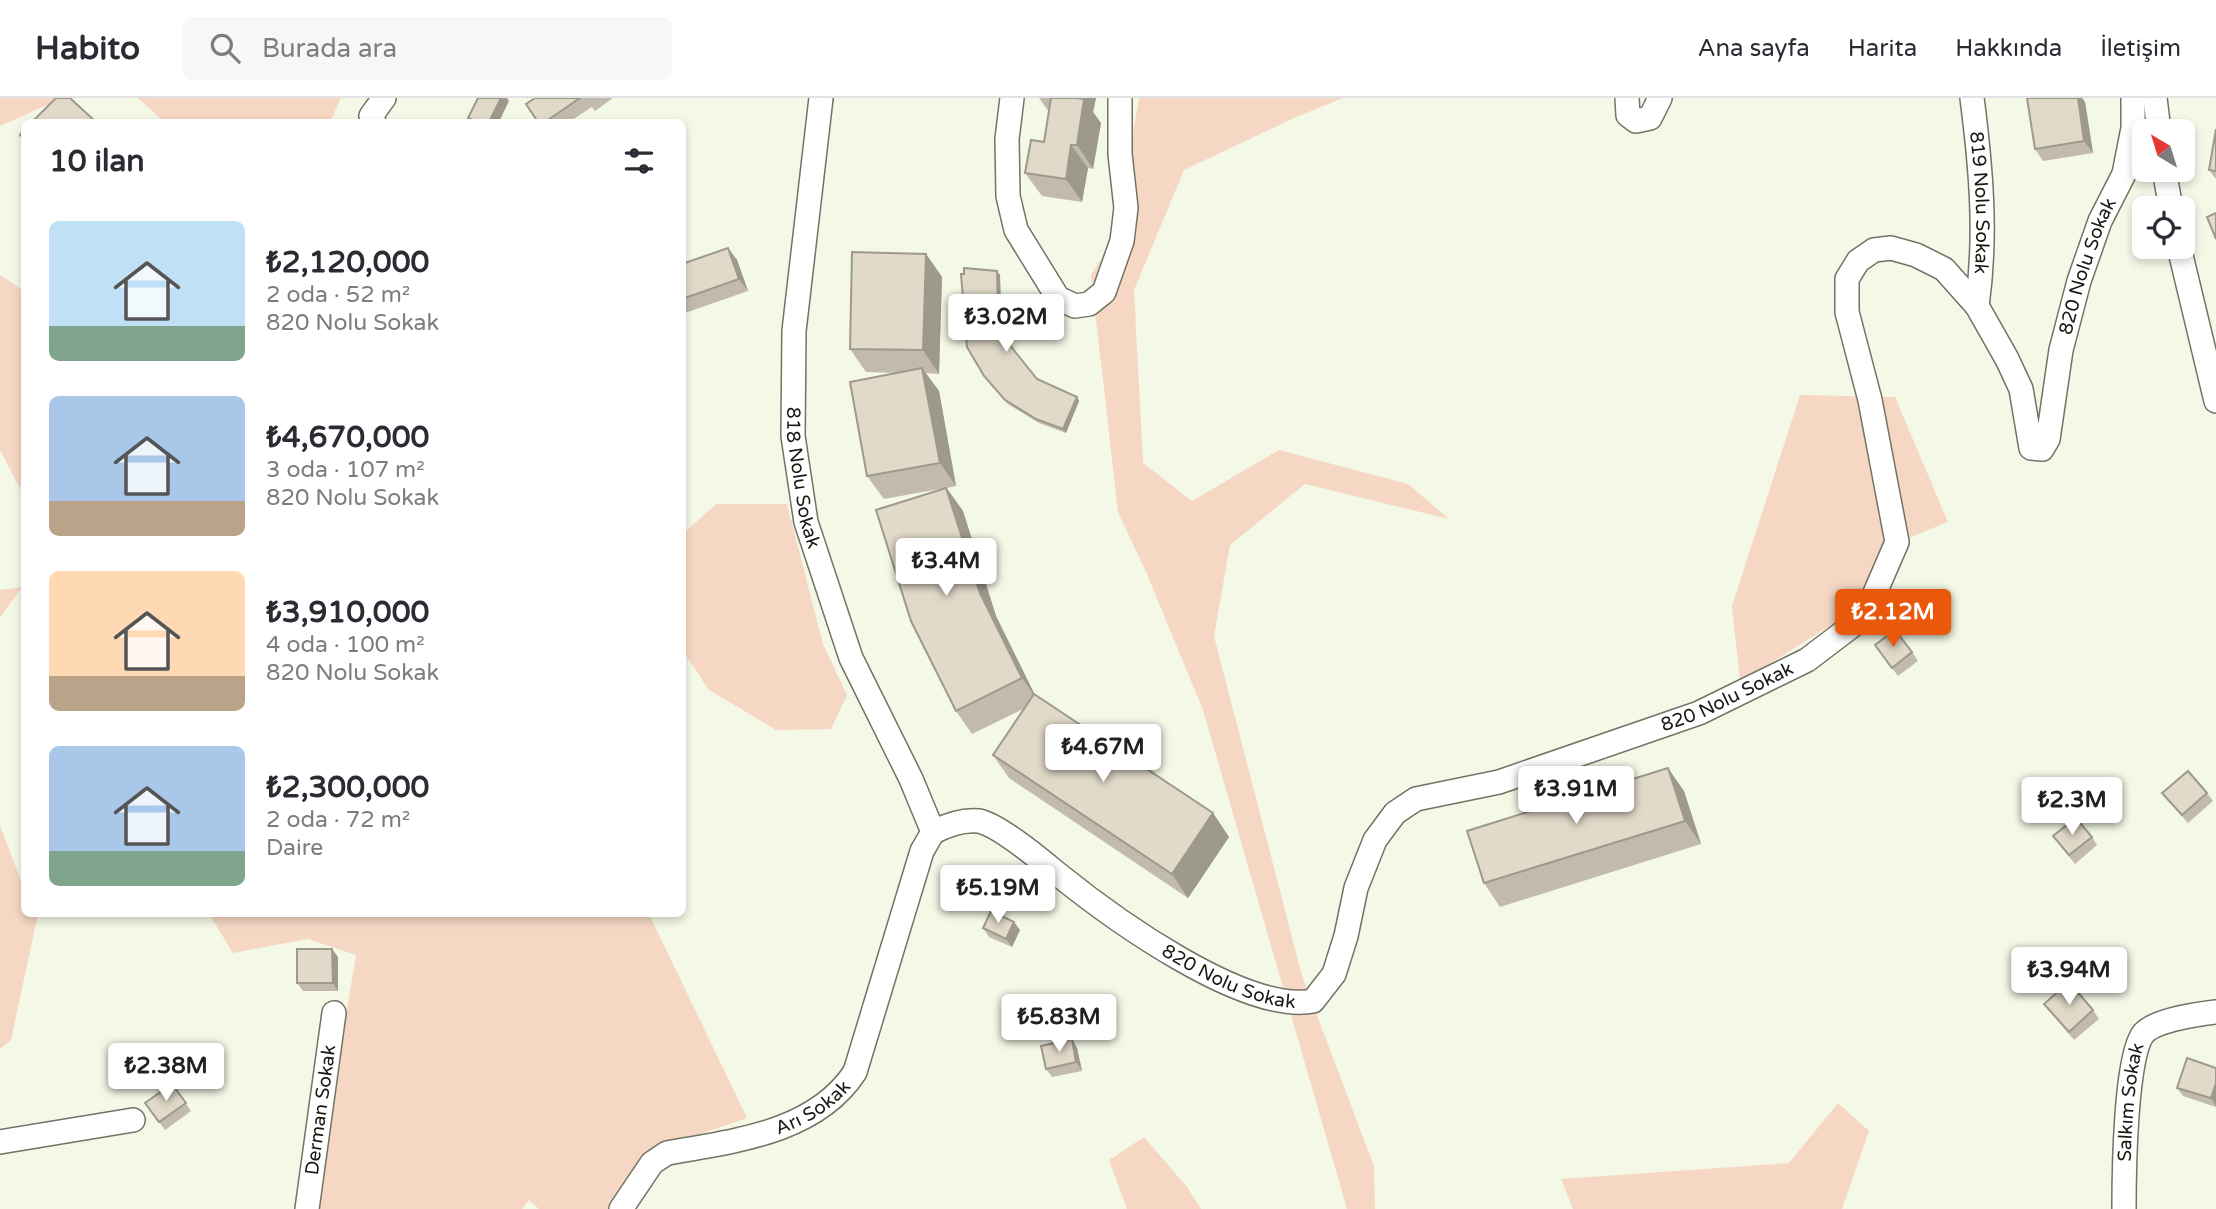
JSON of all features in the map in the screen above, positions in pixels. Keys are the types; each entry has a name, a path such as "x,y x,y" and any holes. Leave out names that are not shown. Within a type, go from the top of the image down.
{"street":[{"path":"372,119 371,116 384,98"},
{"name":"818 Nolu Sokak","path":"821,98 794,331 793,436 806,522 851,658 911,779 933,832"},
{"path":"1012,98 1007,139 1008,196 1016,230 1058,298 1075,306 1089,304 1104,292 1122,241 1126,208 1120,154 1120,98"},
{"path":"1627,98 1628,116 1636,121 1650,118 1660,98"},
{"name":"819 Nolu Sokak","path":"1972,98 1982,175 1984,256 1977,306"},
{"name":"820 Nolu Sokak","path":"933,832 948,824 981,821 1023,847 1097,905 1176,956 1217,978 1251,991 1300,1003 1312,1001 1334,974 1375,840 1395,813 1416,799 1499,782 1699,713 1807,660 1865,616 1897,542 1870,400 1847,312 1847,279 1858,261 1874,250 1891,248 1944,269 1977,306 2021,389 2031,448 2042,449 2050,430 2061,350 2079,281 2100,221 2124,174 2133,128 2133,98"},
{"path":"2155,98 2158,119"},
{"path":"2182,259 2216,401"},
{"name":"Arı Sokak","path":"621,1209 652,1163 667,1153 792,1124 820,1110 842,1091 855,1072 922,851 933,832"},
{"name":"Salkım Sokak","path":"2124,1209 2127,1121 2136,1051 2144,1033 2171,1020 2216,1012"},
{"name":"Derman Sokak","path":"307,1209 334,1013"},
{"path":"0,1142 133,1120"}],"shaded area":[{"path":"0,98 63,98 0,126"},
{"path":"138,98 341,98 331,119 161,119"},
{"path":"1139,98 1343,98 1184,170 1134,290 1143,463 1192,501 1279,450 1408,484 1449,519 1305,484 1230,545 1214,636 1302,976 1374,1166 1375,1209 1347,1209 1203,710 1118,512 1091,275 1115,238"},
{"path":"0,275 21,289 21,490 0,450"},
{"path":"1800,395 1895,397 1948,522 1886,547 1859,608 1740,682 1732,606"},
{"path":"716,504 787,504 823,644 847,695 831,729 776,730 709,690 686,656 686,531"},
{"path":"21,587 0,618 0,590"},
{"path":"0,826 21,880 21,917 37,917 11,1040 0,1049"},
{"path":"211,917 650,917 747,1118 660,1148 617,1209 539,1209 529,1200 522,1209 317,1209 325,1141 356,955 308,939 233,953"},
{"path":"1838,1103 1869,1131 1842,1209 1573,1209 1561,1179 1789,1163"},
{"path":"1144,1137 1187,1187 1201,1209 1127,1209 1109,1160"}],"building":[{"path":"56,98 70,98 93,119 35,119"},
{"path":"478,98 501,98 490,119 468,118"},
{"path":"535,98 580,98 549,119 536,119 526,104"},
{"path":"1051,98 1084,99 1077,145 1071,145 1066,179 1025,173 1031,140 1044,142"},
{"path":"2027,98 2078,98 2084,141 2035,149"},
{"path":"2216,129 2216,171 2209,170"},
{"path":"2216,213 2216,239 2207,217"},
{"path":"728,248 739,279 686,298 686,263"},
{"path":"852,252 926,254 923,350 850,349"},
{"path":"964,268 997,271 998,309 1005,339 1037,379 1077,397 1063,429 1036,419 1005,400 984,376 967,347 961,274 964,274"},
{"path":"922,368 940,463 867,476 850,382"},
{"path":"946,488 980,593 1022,678 956,711 911,621 876,510"},
{"path":"1895,630 1912,652 1892,668 1875,645"},
{"path":"1034,694 1213,813 1172,874 993,755"},
{"path":"1668,768 1685,821 1484,883 1467,831"},
{"path":"2188,771 2207,793 2182,815 2162,793"},
{"path":"2076,818 2092,837 2069,855 2053,836"},
{"path":"991,911 1014,922 1006,939 983,928"},
{"path":"297,949 332,949 333,983 297,983"},
{"path":"2069,982 2093,1010 2069,1032 2044,1004"},
{"path":"1072,1039 1076,1062 1046,1069 1041,1046"},
{"path":"2187,1058 2216,1068 2216,1083 2211,1098 2177,1088"},
{"path":"172,1084 186,1103 159,1122 145,1103"}]}
